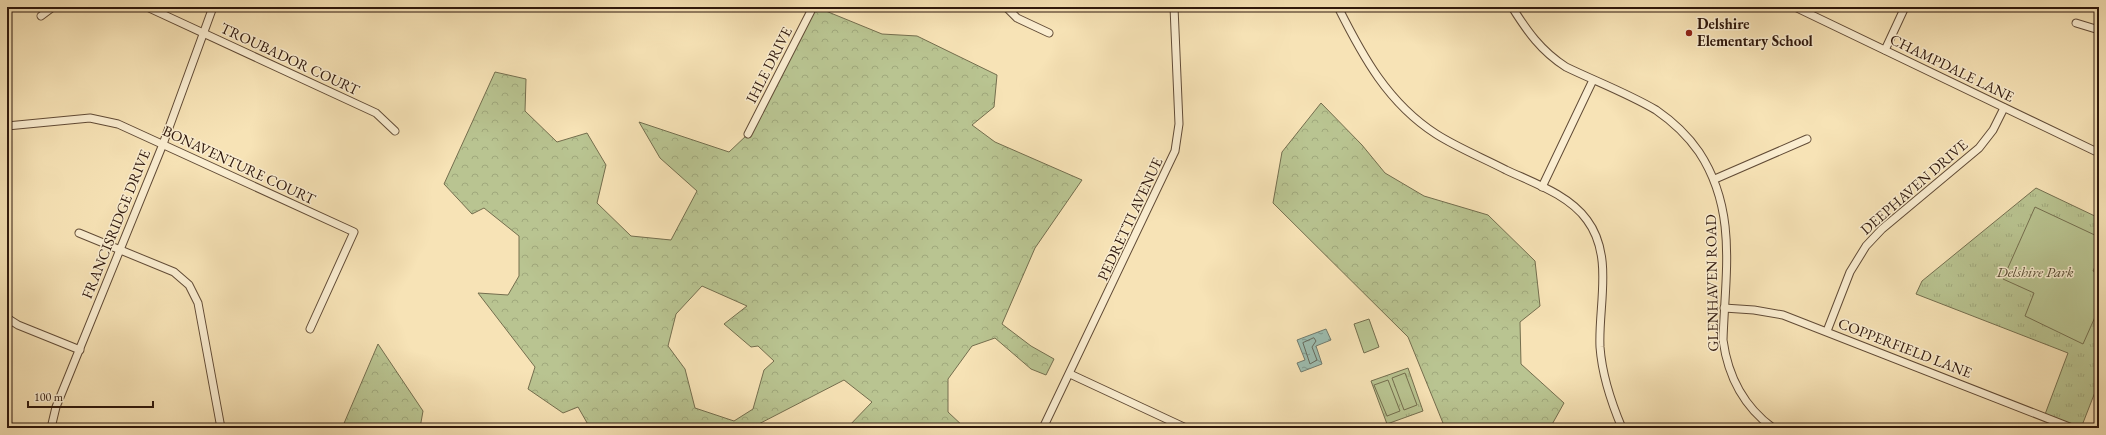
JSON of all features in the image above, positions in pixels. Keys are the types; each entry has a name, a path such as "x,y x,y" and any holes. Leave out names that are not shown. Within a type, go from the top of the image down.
{"street":[{"path":"41,16 53,7"},
{"name":"TROUBADOR COURT","path":"147,7 376,113 395,131"},
{"name":"FRANCISRIDGE DRIVE","path":"51,428 56,407 163,144 202,32 213,7"},
{"name":"IHLE DRIVE","path":"748,134 813,7"},
{"path":"1006,7 1017,18 1050,33"},
{"name":"PEDRETTI AVENUE","path":"1043,428 1175,152 1179,124 1174,7"},
{"path":"1338,7 1363,57 1376,77 1417,120 1453,144 1542,187 1572,204 1591,226 1598,241 1602,264 1600,348 1608,390 1622,428"},
{"name":"GLENHAVEN ROAD","path":"1512,7 1541,48 1566,67 1640,102 1668,119 1695,147 1714,180 1726,220 1727,240 1723,340 1725,355 1732,377 1743,398 1752,410 1773,428"},
{"name":"CHAMPDALE LANE","path":"1795,7 2099,153"},
{"path":"1885,50 1906,7"},
{"path":"2076,23 2099,30"},
{"path":"1542,187 1593,80"},
{"name":"DEEPHAVEN DRIVE","path":"1827,331 1850,272 1866,246 1882,229 1979,148 1993,130 2004,108"},
{"name":"BONAVENTURE COURT","path":"7,126 78,118 102,119 118,124 163,144 354,232 310,329"},
{"path":"1714,180 1807,139"},
{"path":"79,233 174,272 189,285 198,303 221,428"},
{"name":"COPPERFIELD LANE","path":"1724,308 1769,311 1783,315 2072,428"},
{"path":"7,318 18,325 80,350"},
{"path":"1070,374 1186,428"}],"green space":[{"path":"816,7 882,34 917,36 997,75 994,107 972,125 995,142 1082,180 1035,248 1002,324 1031,346 1054,359 1046,375 1031,369 995,338 972,346 948,379 948,412 965,428 847,428 872,402 844,380 751,428 590,428 578,407 563,413 528,389 535,367 478,293 508,295 519,276 519,236 484,208 472,214 444,184 495,72 526,79 525,111 557,142 587,133 606,165 597,203 631,236 671,240 697,191 660,158 639,122 729,152 748,134","holes":["702,286 747,306 724,324 751,347 758,346 774,361 764,370 753,409 734,421 695,408 685,369 668,346 676,314"]},
{"path":"1321,103 1362,145 1385,173 1424,196 1488,215 1535,261 1540,306 1520,322 1521,364 1564,403 1550,428 1445,428 1408,337 1273,203 1282,152"},
{"name":"Delshire Park","path":"2036,188 2099,218 2099,382 2081,428 2072,428 2044,417 2068,353 1916,294 1922,281"},
{"path":"2035,207 2099,237 2099,258 2093,271 2099,274 2099,308 2083,344 2025,316 2034,293 2003,279"},
{"path":"1369,319 1379,347 1364,353 1354,324"},
{"path":"378,344 423,411 420,428 342,428"},
{"path":"1408,368 1423,411 1387,424 1371,381"},
{"path":"1405,373 1417,405 1404,410 1392,378"},
{"path":"1388,380 1400,411 1387,416 1374,385"}],"water":[{"path":"1326,329 1331,340 1316,346 1322,364 1301,372 1297,363 1305,360 1297,340"}],"place":[{"name":"Delshire Elementary School","path":"1689,33"}]}
